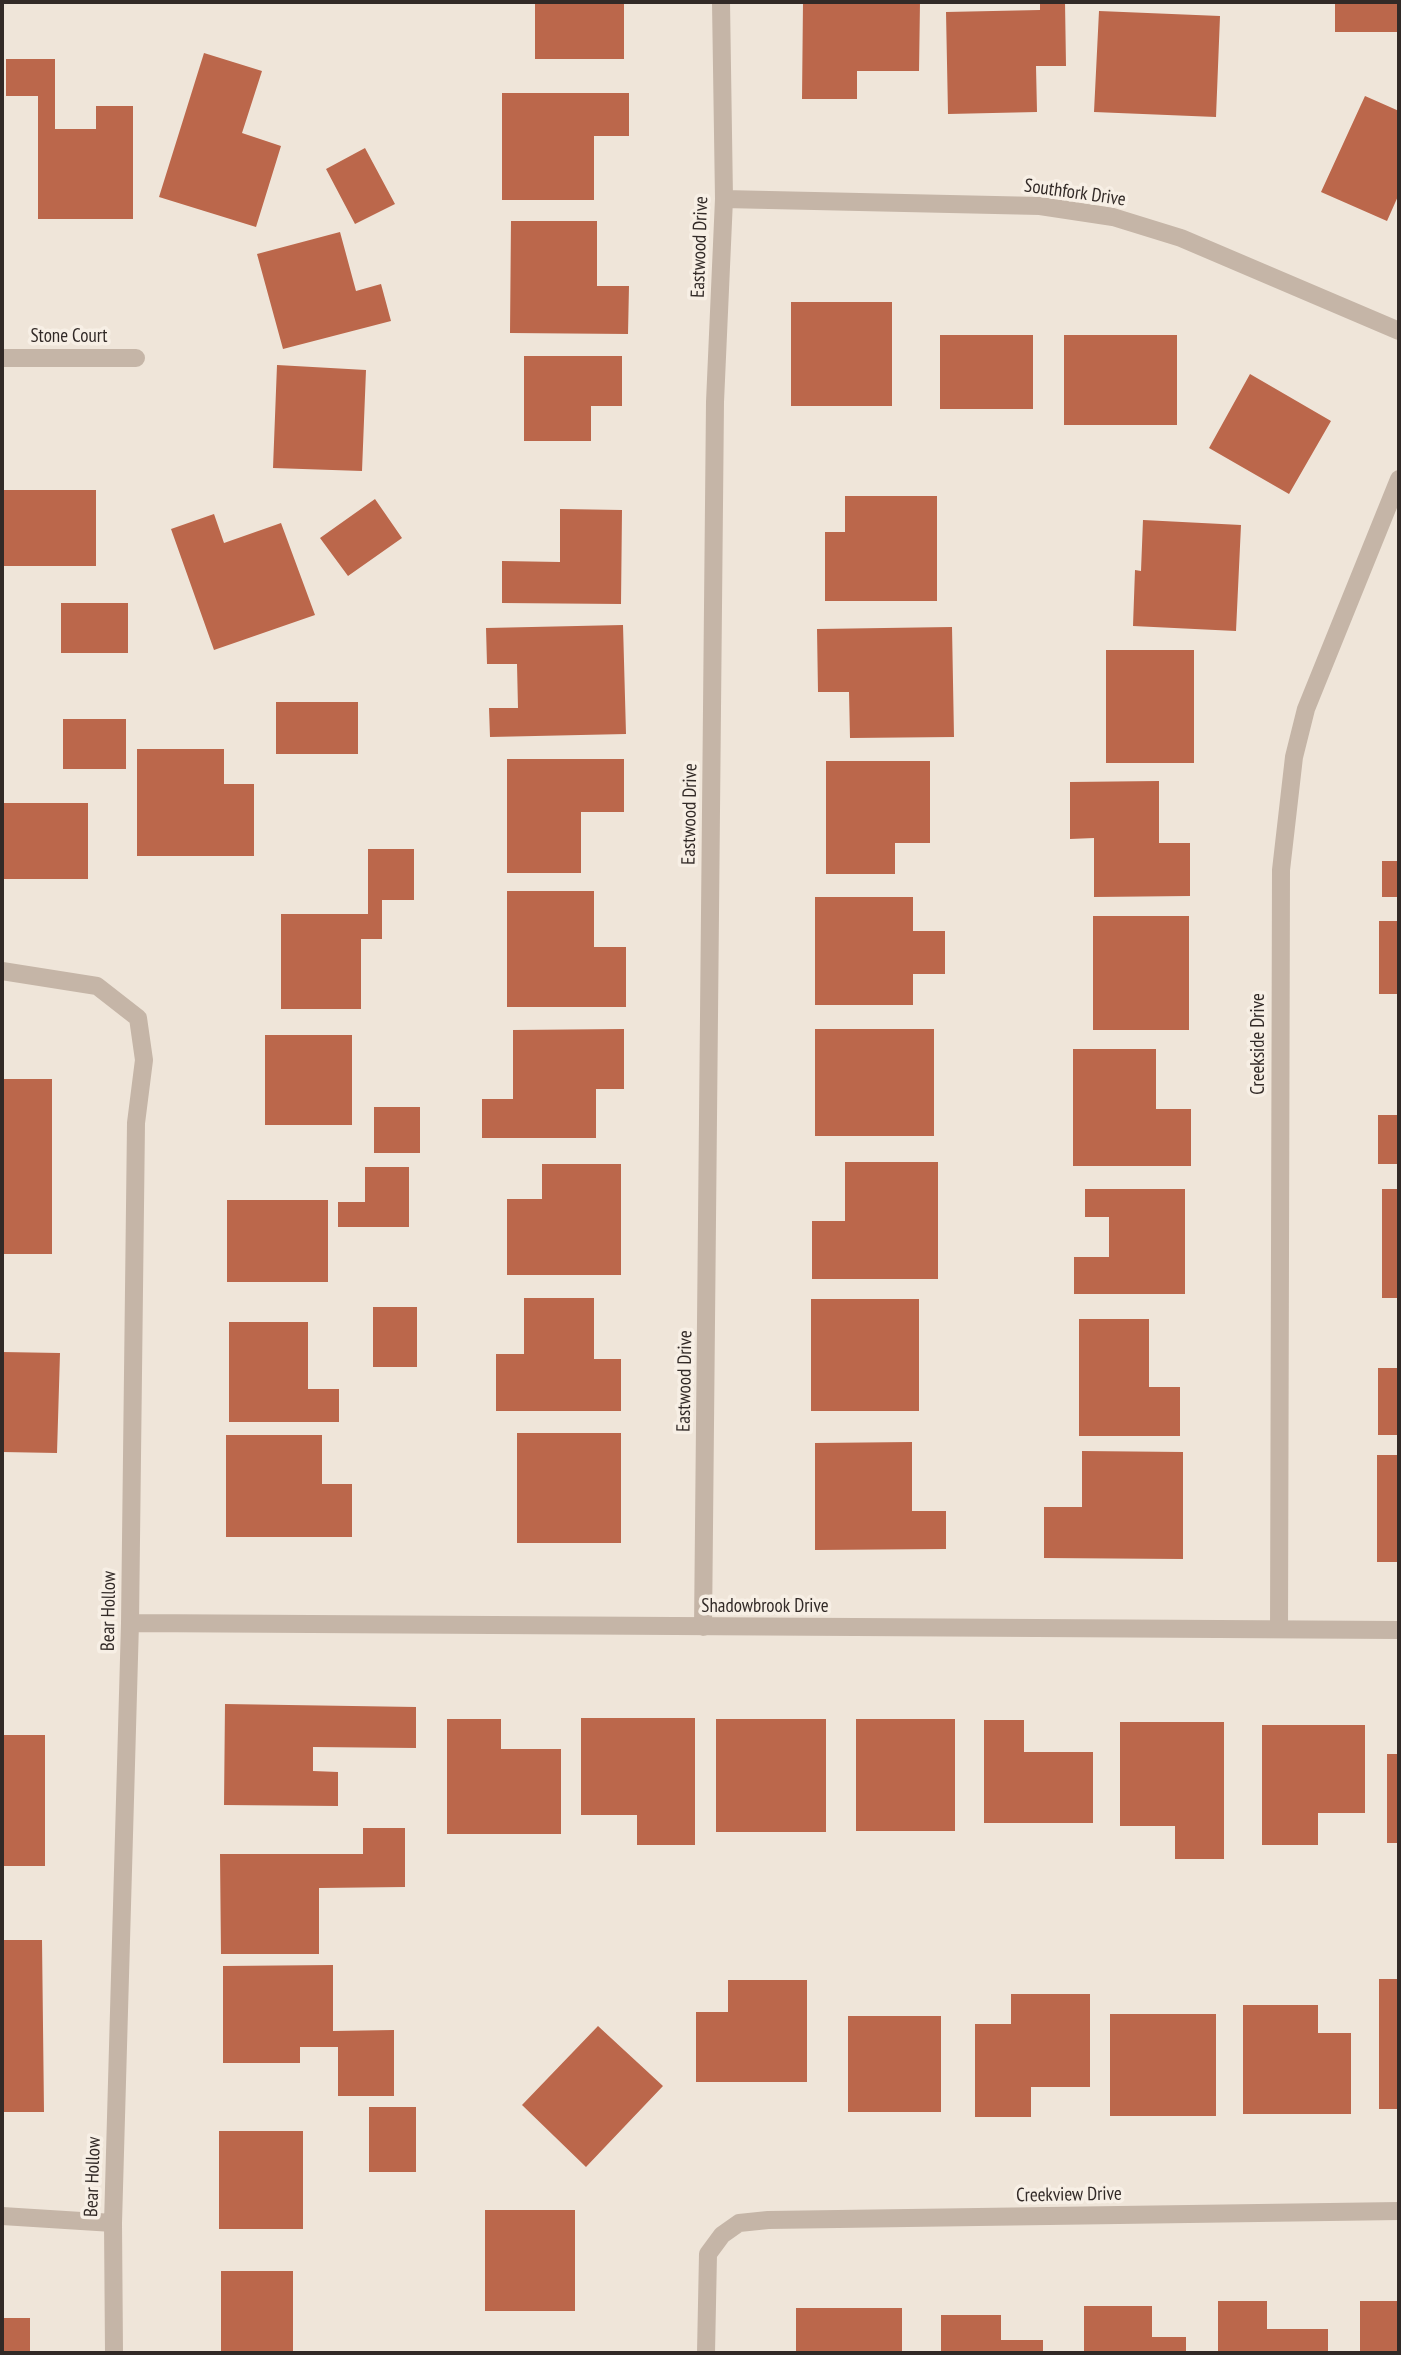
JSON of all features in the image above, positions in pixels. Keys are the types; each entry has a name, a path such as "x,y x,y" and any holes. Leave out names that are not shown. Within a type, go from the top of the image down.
{"street":[{"name":"Eastwood Drive","path":"703,1628 715,402 724,199 721,2"},
{"name":"Southfork Drive","path":"724,199 1040,206 1113,216 1181,238 1399,331"},
{"name":"Stone Court","path":"2,358 136,358"},
{"name":"Creekside Drive","path":"1279,1629 1280,870 1294,757 1306,709 1399,480"},
{"name":"Bear Hollow","path":"2,971 97,986 138,1018 144,1060 136,1123 130,1623 113,2222 114,2353"},
{"name":"Shadowbrook Drive","path":"130,1623 1399,1630"},
{"name":"Creekview Drive","path":"706,2353 708,2254 722,2235 739,2223 768,2220 1399,2211"},
{"path":"2,2217 113,2222"}],"building":[{"path":"535,2 624,2 624,59 535,59"},
{"path":"803,2 920,2 919,71 857,71 857,99 802,99"},
{"path":"1040,2 1065,2 1066,66 1036,66 1037,112 948,114 946,12 1040,10"},
{"path":"1335,2 1399,2 1399,32 1335,32"},
{"path":"1099,11 1220,16 1216,117 1094,112"},
{"path":"204,53 262,71 242,133 281,146 256,227 159,197"},
{"path":"6,59 55,59 55,129 96,129 96,106 133,106 133,219 38,219 38,96 6,96"},
{"path":"502,93 629,93 629,136 594,136 594,200 502,200"},
{"path":"1365,96 1399,111 1399,194 1387,221 1321,192"},
{"path":"365,148 395,204 355,224 326,169"},
{"path":"511,221 597,221 597,286 629,286 628,334 510,333"},
{"path":"340,232 356,291 381,284 391,321 283,349 257,254"},
{"path":"791,302 892,302 892,406 791,406"},
{"path":"940,335 1033,335 1033,409 940,409"},
{"path":"1064,335 1177,335 1177,425 1064,425"},
{"path":"524,356 622,356 622,406 591,406 591,441 524,441"},
{"path":"277,365 366,370 362,471 273,468"},
{"path":"1250,374 1331,421 1289,494 1209,448"},
{"path":"2,490 96,490 96,566 2,566"},
{"path":"845,496 937,496 937,601 825,601 825,532 845,532"},
{"path":"375,499 402,538 348,576 320,538"},
{"path":"560,509 622,510 621,604 502,603 502,561 560,562"},
{"path":"214,514 224,543 281,523 315,615 214,650 171,529"},
{"path":"1143,520 1241,525 1236,631 1133,626 1135,570 1141,571"},
{"path":"61,603 128,603 128,653 61,653"},
{"path":"623,625 626,734 490,737 489,708 518,708 517,664 487,664 486,628"},
{"path":"952,627 954,737 850,738 849,692 818,692 817,629"},
{"path":"1106,650 1194,650 1194,763 1106,763"},
{"path":"276,702 358,702 358,754 276,754"},
{"path":"63,719 126,719 126,769 63,769"},
{"path":"137,749 224,749 224,784 254,784 254,856 137,856"},
{"path":"507,759 624,759 624,812 581,812 581,873 507,873"},
{"path":"826,761 930,761 930,843 895,843 895,874 826,874"},
{"path":"1159,781 1159,843 1190,843 1190,896 1094,897 1094,838 1070,839 1070,782"},
{"path":"2,803 88,803 88,879 2,879"},
{"path":"368,849 414,849 414,900 382,900 382,939 361,939 361,1009 281,1009 281,914 368,914"},
{"path":"1382,861 1399,861 1399,897 1382,897"},
{"path":"507,891 594,891 594,947 626,947 626,1007 507,1007"},
{"path":"815,897 913,897 913,931 945,931 945,974 913,974 913,1005 815,1005"},
{"path":"1093,916 1189,916 1189,1030 1093,1030"},
{"path":"1379,921 1399,921 1399,994 1379,994"},
{"path":"624,1029 624,1089 596,1089 596,1138 482,1138 482,1099 513,1099 513,1030"},
{"path":"815,1029 934,1029 934,1136 815,1136"},
{"path":"265,1035 352,1035 352,1125 265,1125"},
{"path":"1073,1049 1156,1049 1156,1109 1191,1109 1191,1166 1073,1166"},
{"path":"2,1079 52,1079 52,1254 2,1254"},
{"path":"374,1107 420,1107 420,1153 374,1153"},
{"path":"1378,1115 1399,1115 1399,1164 1378,1164"},
{"path":"845,1162 938,1162 938,1279 812,1279 812,1221 845,1221"},
{"path":"542,1164 621,1164 621,1275 507,1275 507,1199 542,1199"},
{"path":"365,1167 409,1167 409,1227 338,1227 338,1202 365,1202"},
{"path":"1085,1189 1185,1189 1185,1294 1074,1294 1074,1257 1109,1257 1109,1217 1085,1217"},
{"path":"1382,1189 1399,1189 1399,1298 1382,1298"},
{"path":"227,1200 328,1200 328,1282 227,1282"},
{"path":"524,1298 594,1298 594,1359 621,1359 621,1411 496,1411 496,1354 524,1354"},
{"path":"811,1299 919,1299 919,1411 811,1411"},
{"path":"373,1307 417,1307 417,1367 373,1367"},
{"path":"1079,1319 1149,1319 1149,1387 1180,1387 1180,1436 1079,1436"},
{"path":"229,1322 308,1322 308,1389 339,1389 339,1422 229,1422"},
{"path":"2,1352 60,1353 57,1453 2,1452"},
{"path":"1378,1368 1399,1368 1399,1435 1378,1435"},
{"path":"517,1433 621,1433 621,1543 517,1543"},
{"path":"226,1435 322,1435 322,1484 352,1484 352,1537 226,1537"},
{"path":"912,1442 912,1511 946,1511 946,1549 815,1550 815,1443"},
{"path":"1082,1451 1183,1452 1183,1559 1044,1558 1044,1507 1082,1507"},
{"path":"1377,1455 1399,1455 1399,1562 1377,1562"},
{"path":"225,1704 416,1707 416,1748 313,1747 313,1771 338,1772 338,1806 224,1805"},
{"path":"581,1718 695,1718 695,1845 637,1845 637,1815 581,1815"},
{"path":"447,1719 501,1719 501,1749 561,1749 561,1834 447,1834"},
{"path":"716,1719 826,1719 826,1832 716,1832"},
{"path":"856,1719 955,1719 955,1831 856,1831"},
{"path":"984,1720 1024,1720 1024,1752 1093,1752 1093,1823 984,1823"},
{"path":"1120,1722 1224,1722 1224,1859 1175,1859 1175,1826 1120,1826"},
{"path":"1262,1725 1365,1725 1365,1813 1318,1813 1318,1845 1262,1845"},
{"path":"2,1735 45,1735 45,1866 2,1866"},
{"path":"1387,1754 1399,1754 1399,1843 1387,1843"},
{"path":"363,1828 405,1828 405,1887 319,1888 319,1954 221,1954 220,1854 363,1854"},
{"path":"2,1940 42,1940 44,2112 2,2112"},
{"path":"333,1965 333,2031 394,2030 394,2096 338,2096 338,2047 300,2047 300,2063 223,2063 223,1966"},
{"path":"1379,1979 1399,1979 1399,2109 1379,2109"},
{"path":"728,1980 807,1980 807,2082 696,2082 696,2012 728,2012"},
{"path":"1011,1994 1090,1994 1090,2087 1031,2087 1031,2117 975,2117 975,2024 1011,2024"},
{"path":"1243,2005 1318,2005 1318,2033 1351,2033 1351,2114 1243,2114"},
{"path":"1110,2014 1216,2014 1216,2116 1110,2116"},
{"path":"848,2016 941,2016 941,2112 848,2112"},
{"path":"598,2026 663,2086 586,2167 522,2105"},
{"path":"369,2107 416,2107 416,2172 369,2172"},
{"path":"219,2131 303,2131 303,2229 219,2229"},
{"path":"485,2210 575,2210 575,2311 485,2311"},
{"path":"221,2271 293,2271 293,2353 221,2353"},
{"path":"1218,2301 1267,2301 1267,2329 1328,2329 1328,2353 1218,2353"},
{"path":"1360,2301 1399,2301 1399,2353 1360,2353"},
{"path":"1084,2306 1152,2306 1152,2337 1186,2337 1186,2353 1084,2353"},
{"path":"796,2308 902,2308 902,2353 796,2353"},
{"path":"941,2315 1001,2315 1001,2340 1043,2340 1043,2353 941,2353"},
{"path":"2,2318 30,2318 30,2353 2,2353"}]}
